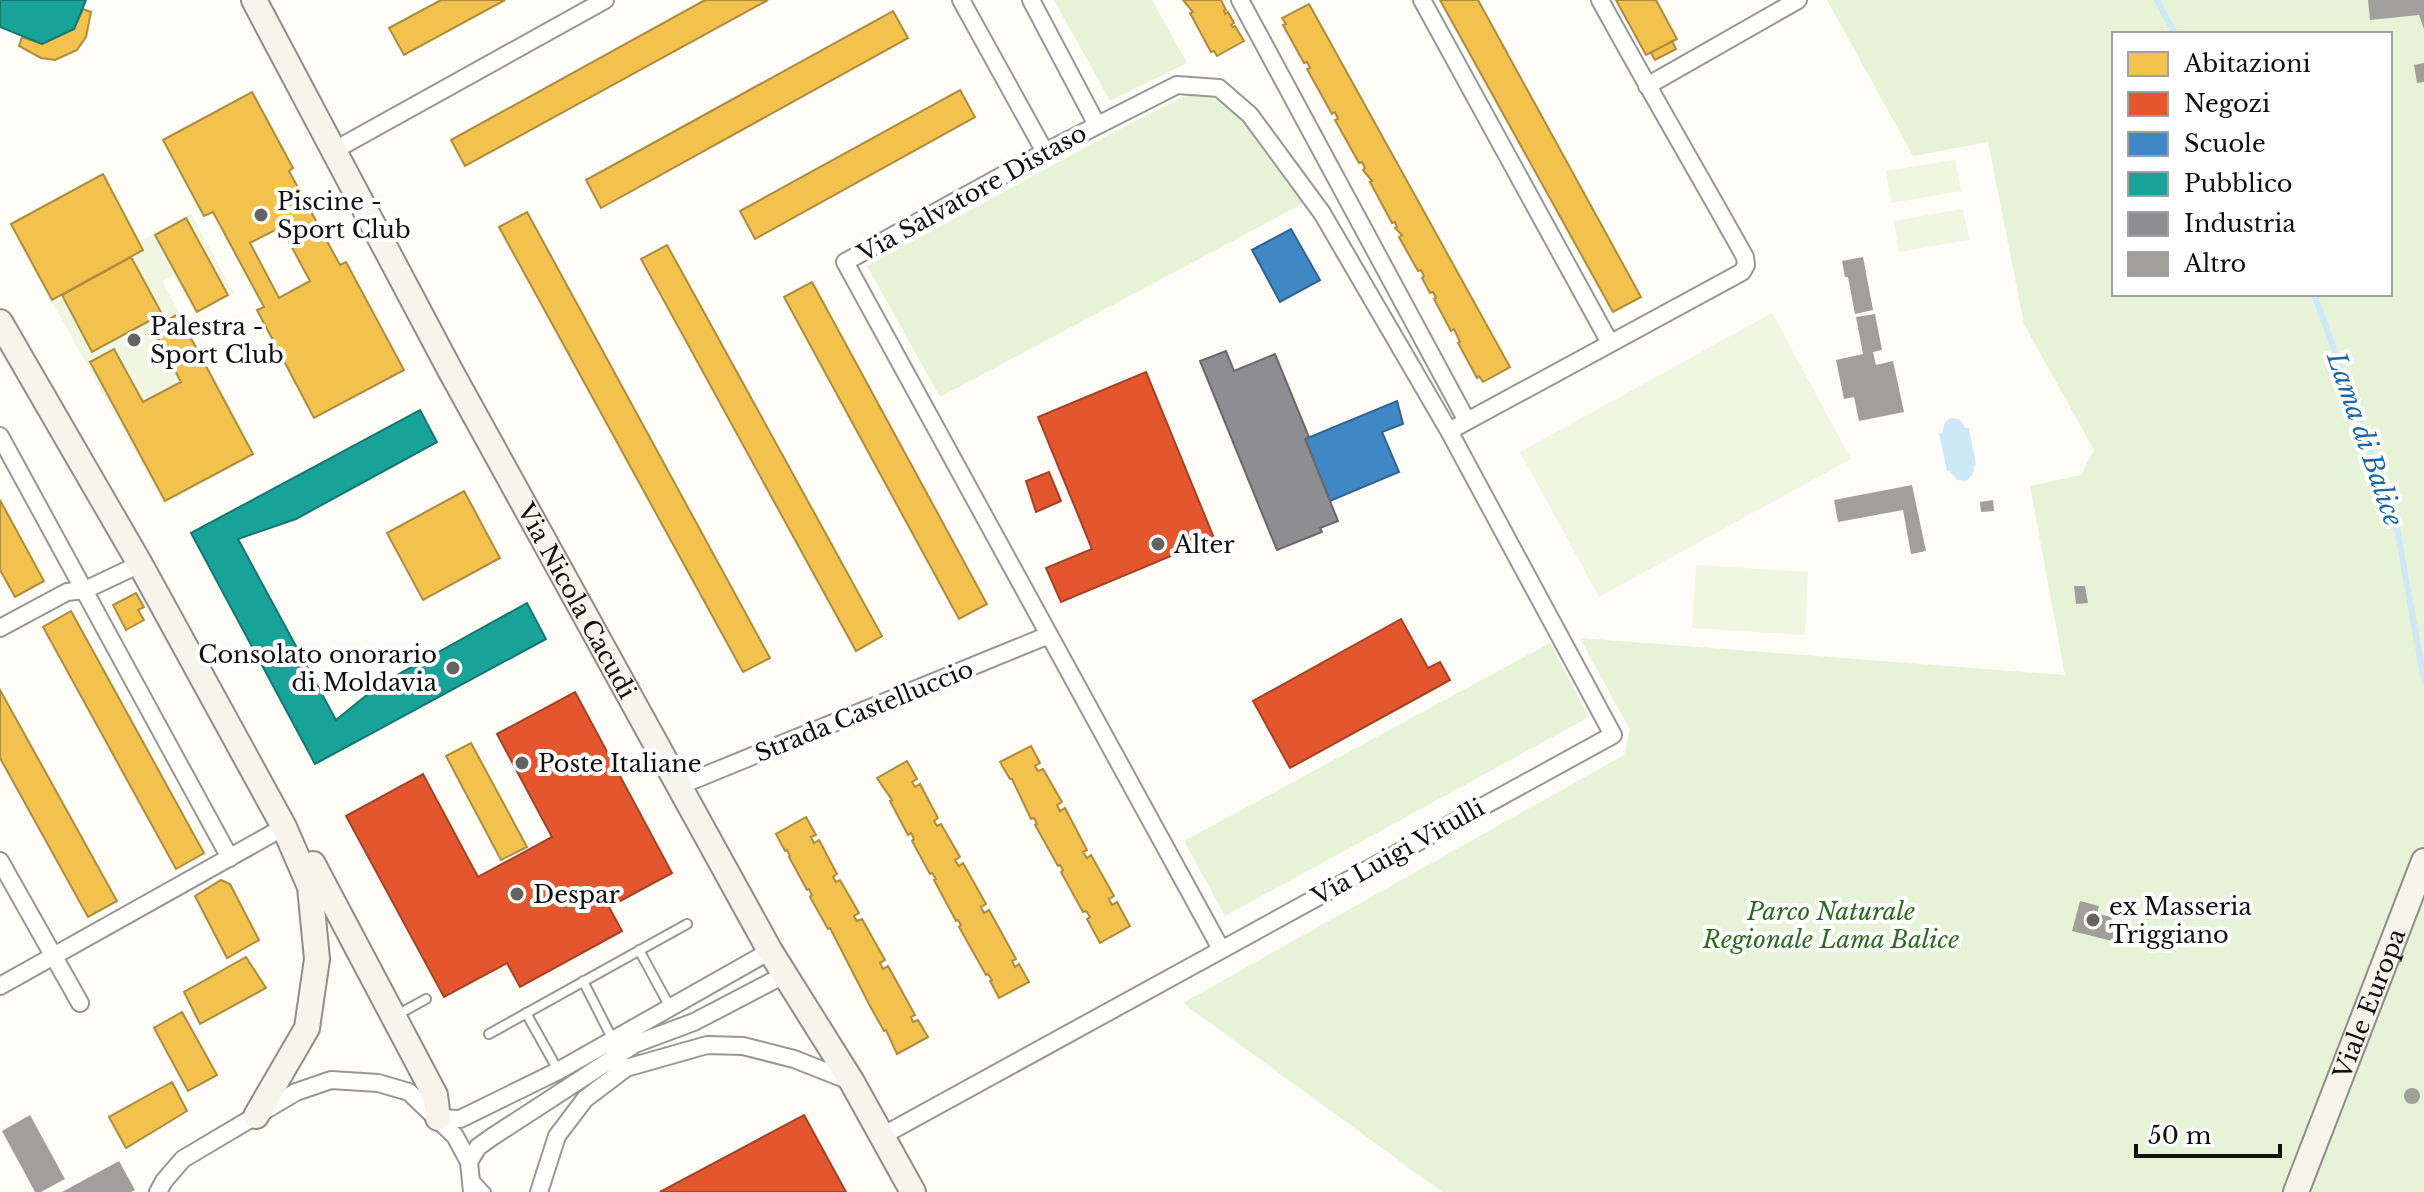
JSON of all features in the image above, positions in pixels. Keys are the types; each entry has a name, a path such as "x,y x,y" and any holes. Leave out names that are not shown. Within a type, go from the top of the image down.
{"street":[{"name":"Via Nicola Cacudi","path":"254,0 333,151 770,951 852,1082 913,1192"},
{"path":"333,151 605,0"},
{"path":"961,0 1045,152"},
{"path":"1031,0 1097,125"},
{"path":"1240,0 1467,421"},
{"path":"1422,0 1610,343"},
{"path":"1449,431 1742,272 1746,265 1745,257 1600,0"},
{"path":"1647,86 1798,0"},
{"name":"Via Salvatore Distaso","path":"1221,949 845,262 1045,152 1177,85 1219,88 1250,115 1322,213 1449,431"},
{"path":"0,322 140,564 284,827 310,887 317,959 307,1028 256,1116"},
{"name":"Via Luigi Vitulli","path":"882,1136 1613,735 1449,431"},
{"path":"0,436 230,858"},
{"path":"0,628 67,592 85,590 140,564"},
{"name":"Strada Castelluccio","path":"679,786 1049,635"},
{"path":"0,986 284,827"},
{"path":"284,827 309,856 435,1095 438,1118"},
{"path":"0,861 80,1003"},
{"name":"Viale Europa","path":"2296,1192 2424,861"},
{"path":"438,1118 460,1119 558,1071 770,951"},
{"path":"469,1168 478,1147 635,1044 694,1022 784,975"},
{"path":"539,1192 557,1136 585,1099 626,1068 707,1045 743,1046 794,1059 852,1082"},
{"path":"158,1192 183,1159 296,1092 331,1080 378,1083 409,1092 455,1136 469,1168 472,1192"}],"lane":[{"path":"489,1034 687,924"},
{"path":"639,950 671,1007"},
{"path":"583,981 613,1040"},
{"path":"393,1017 426,999"},
{"path":"526,1013 558,1071"},
{"path":"469,1168 486,1192"}],"green space":[{"path":"1054,0 1152,0 1187,63 1110,101"},
{"name":"Parco Naturale Regionale Lama Balice","path":"1827,0 2424,0 2424,1192 1442,1192 1183,1003 1624,755 1630,730 1580,638 2065,675 2030,486 2081,475 2094,450 2024,324 1988,142 1913,156"},
{"path":"1200,93 1232,109 1246,122 1304,203 940,397 867,266 1116,131 1183,97"},
{"path":"1955,160 1961,191 1891,203 1886,171"},
{"name":"Palestra - Sport Club","path":"103,173 140,241 191,214 234,293 195,314 174,275 162,281 256,454 164,504 9,224"},
{"path":"1963,209 1969,240 1899,252 1894,221"},
{"path":"1772,313 1851,459 1599,597 1520,452"},
{"path":"1696,565 1808,572 1805,635 1692,628"},
{"path":"1550,643 1589,717 1225,916 1184,841"}],"water":[{"path":"1951,418 1959,419 1969,428 1976,465 1966,481 1957,480 1947,471 1939,433"}],"building: Abitazioni":[{"path":"441,0 505,0 404,55 389,28"},
{"path":"705,0 768,0 465,166 451,140"},
{"path":"1183,0 1221,0 1225,14 1228,12 1234,23 1231,25 1235,26 1244,41 1217,56 1214,51 1211,52 1190,13 1193,12"},
{"path":"1440,0 1478,0 1641,297 1613,312"},
{"path":"1616,0 1656,0 1677,39 1646,55"},
{"path":"1309,4 1510,367 1483,382 1479,376 1477,378 1454,329 1451,331 1433,292 1430,293 1422,278 1421,270 1418,271 1399,237 1402,235 1395,228 1395,222 1392,223 1372,181 1363,170 1362,162 1359,163 1335,120 1338,119 1335,112 1332,114 1307,69 1310,68 1307,62 1304,63 1283,25 1286,24 1282,18"},
{"path":"83,9 91,12 86,37 77,50 55,60 41,58 19,46 22,37 42,44 74,29"},
{"path":"893,11 908,38 601,208 586,180"},
{"path":"1672,41 1676,49 1655,60 1651,53"},
{"path":"960,90 975,117 755,239 740,211"},
{"name":"Piscine - Sport Club","path":"252,92 293,168 289,171 340,265 346,262 404,370 314,418 257,310 264,307 213,212 204,216 163,140","holes":["281,227 310,281 279,298 250,243"]},
{"path":"103,174 143,250 52,300 11,224"},
{"path":"527,212 770,658 743,672 499,227"},
{"path":"186,218 228,295 197,312 155,235"},
{"path":"667,245 882,636 856,651 641,259"},
{"path":"131,257 162,314 92,352 62,295"},
{"path":"812,282 987,604 959,619 784,297"},
{"path":"178,314 253,454 165,501 90,362 114,349 143,402 181,382 152,328"},
{"path":"464,491 500,558 423,600 387,533"},
{"path":"0,500 44,581 15,597 0,570"},
{"path":"136,593 144,607 138,610 144,620 126,630 113,605"},
{"path":"71,611 204,853 176,869 43,627"},
{"path":"0,690 117,901 88,917 0,758"},
{"path":"471,743 527,847 501,860 446,756"},
{"path":"1031,746 1040,763 1035,766 1038,771 1043,769 1062,802 1057,805 1060,811 1065,808 1087,850 1083,852 1087,858 1091,855 1114,896 1109,899 1112,905 1117,902 1130,926 1100,943 1087,919 1090,917 1086,911 1083,912 1061,872 1063,870 1000,762"},
{"path":"907,761 917,779 912,782 915,787 920,784 938,818 934,821 937,826 941,824 960,857 955,860 959,866 963,863 986,904 981,907 984,913 989,910 1016,959 1012,961 1015,967 1019,964 1029,982 999,998 992,980 986,975 936,879 930,874 912,841 911,833 908,835 892,800 877,778"},
{"path":"806,817 816,835 811,837 814,843 819,840 837,874 833,877 836,882 840,880 859,913 854,916 857,921 862,919 885,960 880,963 883,969 888,966 915,1015 911,1017 913,1022 918,1020 928,1037 897,1054 830,928 810,897 809,889 776,834"},
{"path":"221,880 230,884 259,940 227,958 195,896"},
{"path":"246,957 266,988 200,1024 184,992"},
{"path":"182,1012 217,1075 188,1091 154,1028"},
{"path":"172,1082 187,1111 126,1148 109,1117"}],"building: Negozi":[{"path":"1146,372 1214,538 1061,602 1046,568 1092,549 1038,417"},
{"path":"1049,472 1061,501 1036,512 1026,481"},
{"path":"1401,619 1428,668 1440,662 1450,680 1290,768 1253,701"},
{"path":"575,692 672,873 609,907 622,931 520,987 507,963 444,997 346,816 423,774 478,877 552,837 497,734"},
{"path":"804,1115 846,1192 660,1192"}],"building: Scuole":[{"path":"1291,229 1320,280 1280,302 1252,250"},
{"path":"1397,401 1403,424 1382,432 1399,472 1330,501 1305,439"}],"building: Pubblico":[{"path":"0,0 86,0 74,29 42,44 0,27"},
{"path":"420,410 437,442 296,519 238,539 336,720 379,685 527,603 546,639 315,764 191,533"}],"building: Industria":[{"path":"1226,351 1234,371 1275,354 1309,437 1305,439 1338,521 1320,528 1322,532 1277,550 1200,361"}],"building: Altro":[{"path":"2368,0 2424,0 2424,29 2419,15 2370,20"},
{"path":"2424,63 2424,82 2417,83 2414,65"},
{"path":"1863,257 1873,310 1855,314 1842,261"},
{"path":"1875,314 1882,350 1873,352 1876,365 1893,361 1904,412 1859,421 1854,397 1844,399 1836,360 1863,354 1856,317"},
{"path":"1912,485 1926,551 1911,554 1903,510 1838,522 1834,500"},
{"path":"1993,500 1994,511 1981,512 1980,502"},
{"path":"2074,586 2085,586 2088,603 2076,604"},
{"name":"ex Masseria Triggiano","path":"2080,901 2099,906 2097,914 2112,917 2110,924 2123,926 2120,943 2072,931"},
{"path":"2412,1088 2420,1096 2412,1104 2404,1096"},
{"path":"30,1115 65,1179 41,1192 35,1192 2,1131"},
{"path":"119,1161 135,1190 62,1192"}],"waterway":[{"name":"Lama di Balice","path":"2157,0 2174,32"},
{"name":"Lama di Balice","path":"2315,296 2395,517 2424,681"}],"place":[{"name":"Piscine - Sport Club","path":"261,215"},
{"name":"Palestra - Sport Club","path":"134,340"},
{"name":"Alter","path":"1158,544"},
{"name":"Consolato onorario di Moldavia","path":"453,668"},
{"name":"Poste Italiane","path":"522,763"},
{"name":"Despar","path":"517,894"},
{"name":"ex Masseria Triggiano","path":"2093,920"}]}
